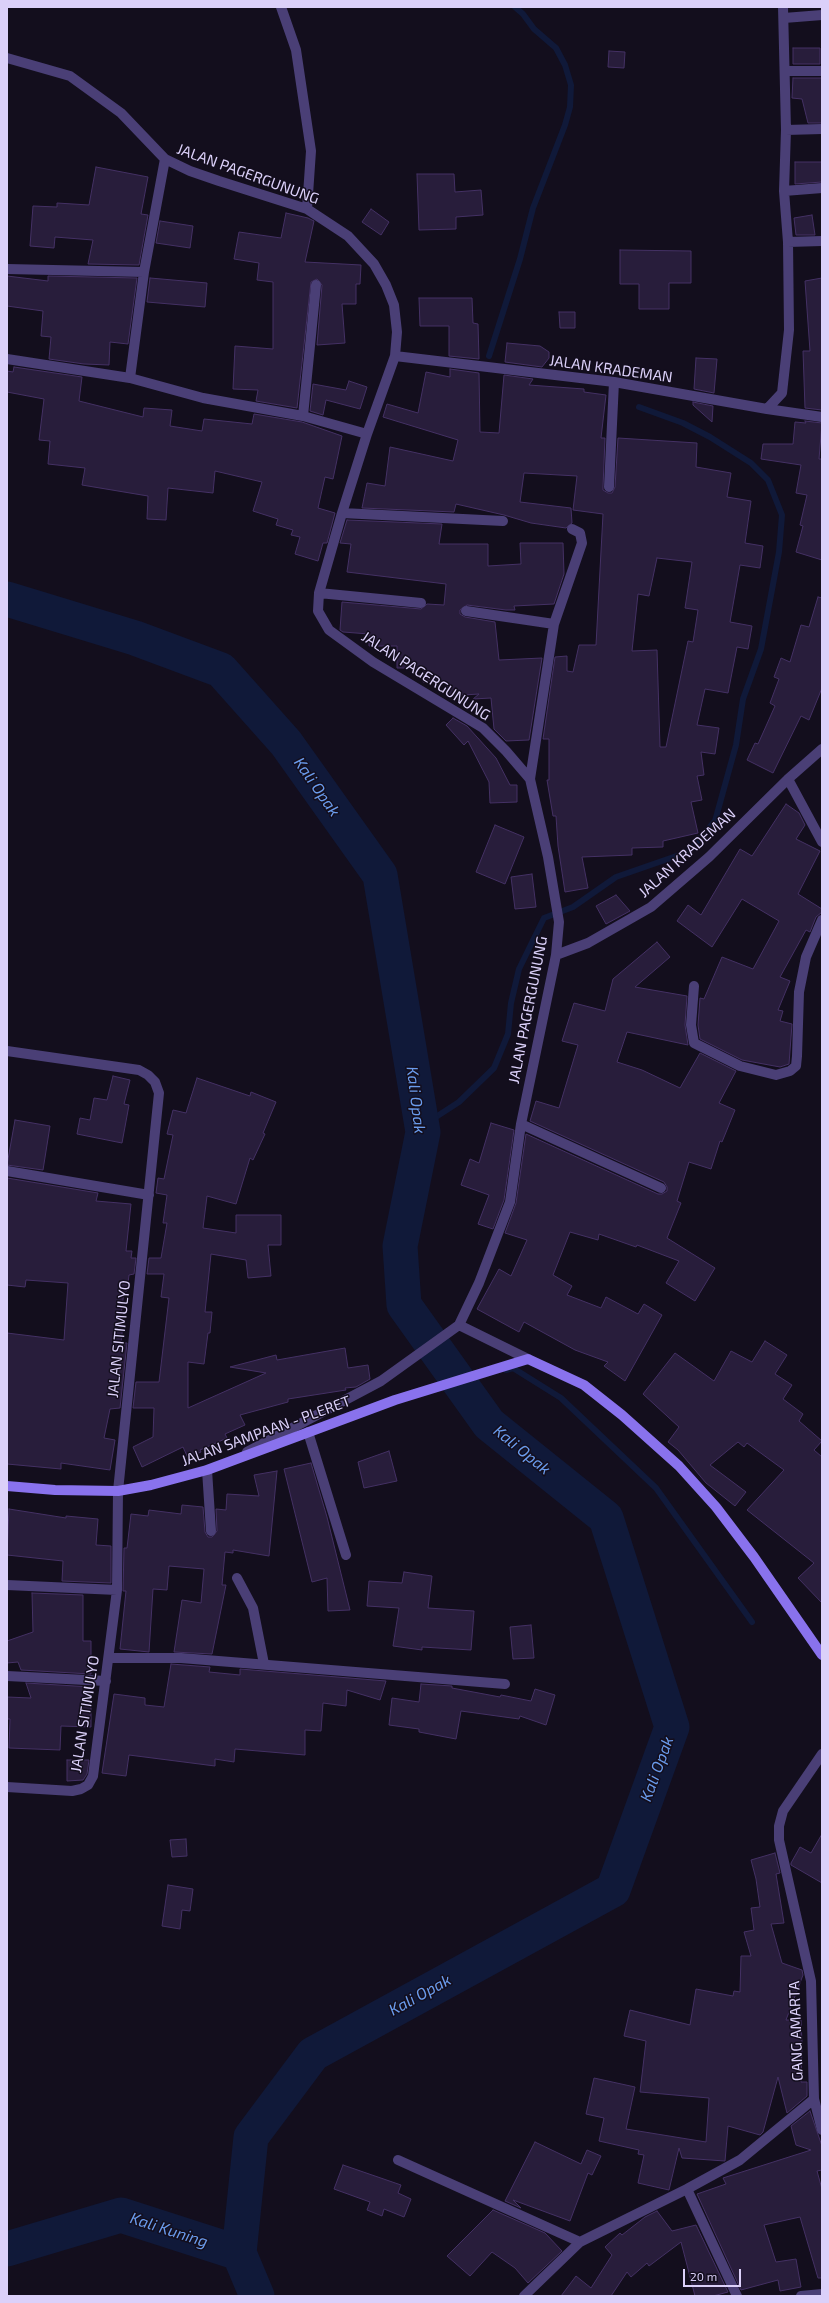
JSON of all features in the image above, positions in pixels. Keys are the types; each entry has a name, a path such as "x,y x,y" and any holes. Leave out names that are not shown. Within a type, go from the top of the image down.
{"main road":[{"name":"JALAN SAMPAAN - PLERET","path":"7,1486 55,1490 118,1491 152,1485 207,1470 234,1458 395,1400 528,1359"},
{"path":"528,1359 584,1385 622,1415 679,1466 716,1507 754,1557 822,1655"}],"street":[{"path":"281,7 296,50 311,151 307,209"},
{"path":"767,409 782,392 789,330 788,242 784,191 786,130 783,7"},
{"path":"784,18 822,15"},
{"name":"JALAN PAGERGUNUNG","path":"7,58 70,76 121,113 165,159 190,171 307,209 348,236 374,264 386,285 394,305 398,332 395,356 367,434 342,513 319,593 318,611 329,630 372,662 483,728 506,751 530,779 548,857 559,922 556,955 521,1124 510,1202 479,1283 459,1325 381,1381 234,1458"},
{"path":"785,71 822,71"},
{"path":"786,130 822,128"},
{"path":"130,378 144,272 165,159"},
{"path":"784,191 822,188"},
{"path":"788,242 822,241"},
{"path":"7,270 144,272"},
{"path":"303,416 316,285"},
{"name":"JALAN KRADEMAN","path":"395,356 614,382 767,409 822,417"},
{"path":"7,359 130,378 203,398 303,416 367,434"},
{"path":"609,487 614,382"},
{"path":"342,513 502,521"},
{"path":"530,779 554,624 582,543 580,533 572,529"},
{"path":"319,593 422,603"},
{"path":"466,611 554,624"},
{"name":"JALAN KRADEMAN","path":"556,955 588,943 651,907 710,857 788,779 822,749"},
{"path":"788,779 822,842"},
{"path":"694,986 691,1025 694,1043 740,1066 776,1075 790,1071 796,1066 798,1056 799,992 802,972 806,957 822,920"},
{"name":"JALAN SITIMULYO","path":"7,1051 139,1070 148,1075 155,1082 160,1093 118,1491 117,1590 93,1776 88,1785 81,1789 72,1791 7,1787"},
{"path":"521,1124 661,1188"},
{"path":"7,1171 149,1195"},
{"path":"459,1325 528,1359"},
{"path":"308,1432 346,1555"},
{"path":"207,1470 211,1531"},
{"path":"238,1578 253,1608 264,1664"},
{"path":"7,1585 117,1590"},
{"path":"109,1658 181,1658 505,1684"},
{"path":"7,1676 106,1681"},
{"name":"GANG AMARTA","path":"821,1758 784,1812 779,1826 779,1840 811,1981 814,2099 822,2130"},
{"path":"524,2296 580,2242 687,2189 748,2154 814,2099"},
{"path":"398,2160 580,2242"},
{"path":"687,2189 737,2296"},
{"path":"801,2296 822,2294"}],"building":[{"path":"793,48 820,48 820,64 793,64"},
{"path":"609,51 625,52 624,68 608,67"},
{"path":"793,78 822,78 822,123 808,123 802,99 792,98"},
{"path":"795,162 822,162 822,182 795,184"},
{"path":"96,167 148,177 141,214 148,215 139,265 88,264 93,240 55,237 54,248 30,246 33,206 57,207 57,203 89,205"},
{"path":"417,174 454,174 455,192 481,190 483,215 456,217 456,229 419,230"},
{"path":"371,209 389,222 381,235 362,222"},
{"path":"286,213 308,218 314,221 305,262 361,265 360,284 356,284 356,304 342,304 345,343 317,345 322,285 317,279 311,282 297,408 256,401 258,390 233,389 235,346 273,349 273,282 257,280 259,263 234,259 239,232 281,238"},
{"path":"812,215 815,235 796,235 794,218"},
{"path":"160,221 193,226 190,248 156,243"},
{"path":"620,250 691,251 691,283 669,283 669,309 639,309 639,284 620,284"},
{"path":"7,276 48,281 48,276 137,278 128,344 110,342 109,365 84,364 49,359 51,337 41,336 43,311 7,306"},
{"path":"150,278 207,283 205,307 147,302"},
{"path":"822,278 822,410 805,408 803,351 810,351 805,281"},
{"path":"419,298 472,298 473,323 478,324 479,359 449,356 449,326 420,326"},
{"path":"559,312 575,312 575,328 560,328"},
{"path":"507,343 540,346 549,352 549,358 542,367 505,362"},
{"path":"696,358 717,359 714,393 694,389"},
{"path":"14,367 82,377 79,401 143,417 144,408 172,410 170,426 202,431 204,419 252,424 254,414 302,422 342,436 333,479 325,477 318,508 335,513 327,543 323,543 318,561 295,554 300,537 291,535 293,530 276,525 278,519 253,511 262,482 215,471 213,493 168,488 166,520 147,519 148,496 82,485 85,468 48,464 50,441 39,440 44,399 7,392 7,371 13,372"},
{"path":"450,369 479,373 480,432 499,433 504,375 533,379 529,385 584,389 584,392 606,395 601,438 605,438 603,490 608,493 612,493 615,487 618,438 697,443 696,467 731,473 727,497 751,501 745,543 763,546 760,568 740,565 730,622 752,626 748,649 737,647 728,693 705,689 697,725 719,728 715,754 701,752 704,775 697,776 702,800 691,802 698,833 663,841 663,847 632,848 632,855 582,857 588,888 565,892 558,846 556,816 553,816 547,780 549,780 549,739 543,739 555,657 567,656 567,671 573,672 579,645 596,645 603,514 573,510 577,476 524,473 520,502 571,508 572,523 566,528 531,523 456,504 454,512 362,508 367,483 385,486 390,447 453,461 458,440 383,417 387,404 418,413 426,372 450,377","holes":["657,558 692,562 685,608 698,610 693,642 688,641 666,747 660,747 657,650 632,651 638,594 649,596"]},
{"path":"349,381 367,387 360,409 326,400 323,415 310,411 313,384 346,390"},
{"path":"693,402 713,406 712,422 693,405"},
{"path":"805,421 822,423 819,459 822,459 822,560 796,552 803,526 800,525 807,495 796,493 801,465 761,459 763,444 793,444 795,422 806,423"},
{"path":"347,520 442,524 439,544 488,544 488,566 521,564 520,543 563,543 564,574 554,604 514,606 515,610 467,605 460,610 460,614 465,617 495,622 499,660 542,658 529,740 506,741 494,729 491,698 473,699 479,694 448,696 447,683 423,682 424,668 397,668 397,646 369,646 369,634 343,632 340,630 342,602 421,609 427,604 444,605 446,584 347,572 351,544 340,543"},
{"path":"818,597 822,598 822,688 809,720 801,716 773,773 747,760 755,743 758,744 775,706 770,703 779,679 774,677 781,658 790,662 801,625 809,627"},
{"path":"453,718 467,726 496,758 510,785 517,785 517,802 490,803 489,782 468,741 464,745 446,725"},
{"path":"786,804 799,813 805,825 796,839 820,851 798,894 822,909 822,912 816,917 810,932 806,930 780,977 790,981 778,1010 783,1011 780,1021 792,1024 789,1064 780,1067 742,1060 700,1039 698,1025 700,998 704,999 722,957 753,969 779,921 742,899 712,947 677,921 688,905 701,915 740,849 752,856"},
{"path":"495,825 524,837 505,884 476,872"},
{"path":"532,874 536,907 515,909 511,877"},
{"path":"616,895 630,911 606,924 596,906"},
{"path":"657,942 670,957 635,987 687,996 685,1025 688,1045 627,1032 617,1062 642,1070 680,1088 700,1053 736,1071 719,1103 735,1110 722,1142 720,1141 711,1169 689,1162 677,1201 681,1203 667,1238 715,1268 695,1301 666,1283 679,1261 637,1245 636,1247 599,1234 598,1240 570,1232 553,1275 572,1286 567,1295 601,1308 606,1297 638,1314 644,1304 662,1315 625,1381 604,1366 608,1362 575,1350 524,1322 519,1332 477,1309 499,1269 511,1276 527,1240 505,1233 516,1203 526,1134 658,1194 662,1194 667,1191 667,1187 664,1182 530,1121 536,1101 559,1108 578,1045 562,1041 574,1003 605,1011 613,979"},
{"path":"113,1076 130,1080 124,1104 129,1105 122,1143 77,1134 80,1118 90,1120 94,1098 107,1100"},
{"path":"197,1078 250,1096 251,1092 276,1102 263,1133 265,1134 253,1160 250,1158 236,1204 207,1196 203,1228 236,1233 236,1215 281,1215 281,1245 268,1245 271,1276 248,1278 246,1260 211,1254 205,1312 212,1312 210,1333 208,1333 204,1364 188,1362 188,1408 266,1373 230,1367 276,1355 277,1360 345,1348 348,1368 368,1365 370,1379 356,1387 345,1388 346,1390 288,1399 288,1402 240,1415 245,1425 225,1434 227,1438 200,1450 201,1452 188,1458 183,1447 142,1467 133,1447 153,1437 154,1408 133,1408 136,1382 159,1382 169,1298 161,1297 164,1274 147,1274 149,1258 161,1258 167,1223 163,1223 167,1195 156,1193 158,1178 164,1179 173,1135 167,1134 173,1110 186,1113"},
{"path":"15,1120 50,1126 43,1170 7,1165"},
{"path":"491,1123 514,1130 504,1200 493,1229 478,1224 489,1195 461,1185 470,1159 479,1163"},
{"path":"7,1178 98,1193 96,1201 131,1204 126,1251 132,1251 131,1258 136,1258 134,1274 129,1275 127,1291 124,1291 120,1324 123,1324 121,1343 127,1343 120,1408 110,1409 104,1438 115,1440 110,1470 61,1463 61,1469 7,1464 7,1333 64,1340 68,1283 26,1280 25,1287 7,1285"},
{"path":"765,1341 787,1355 775,1374 792,1385 783,1399 803,1414 799,1421 822,1441 814,1450 822,1457 822,1603 798,1578 814,1563 747,1510 784,1470 747,1443 744,1447 738,1442 710,1465 746,1492 735,1506 706,1483 678,1450 668,1442 679,1427 643,1394 675,1353 714,1381 731,1351 752,1362"},
{"path":"389,1451 397,1481 364,1488 358,1462"},
{"path":"311,1463 327,1517 350,1610 328,1611 327,1578 312,1582 284,1469"},
{"path":"277,1471 269,1556 233,1550 233,1553 225,1552 222,1585 226,1585 212,1654 174,1652 182,1600 201,1603 204,1569 169,1566 167,1590 153,1589 149,1652 120,1649 126,1591 123,1591 124,1548 127,1548 131,1514 148,1516 149,1510 181,1514 182,1505 203,1507 205,1532 208,1537 212,1537 217,1531 216,1509 226,1510 227,1494 259,1496 254,1475"},
{"path":"9,1509 66,1518 66,1516 98,1519 96,1545 111,1546 111,1583 62,1581 63,1561 7,1555"},
{"path":"404,1572 432,1576 428,1608 474,1611 471,1650 422,1647 422,1650 393,1646 399,1608 367,1606 369,1581 402,1583"},
{"path":"32,1593 83,1595 83,1641 91,1641 91,1674 21,1670 18,1662 7,1663 7,1641 33,1632"},
{"path":"531,1625 534,1658 513,1659 510,1627"},
{"path":"171,1664 210,1667 209,1672 240,1675 240,1669 386,1681 380,1700 347,1690 346,1706 323,1703 321,1731 305,1730 305,1755 235,1749 234,1762 215,1759 215,1766 129,1755 126,1776 102,1773 114,1694 145,1698 145,1705 164,1707"},
{"path":"26,1683 91,1687 91,1727 61,1726 60,1750 9,1748 10,1719 7,1719 7,1697 31,1698"},
{"path":"421,1684 452,1686 452,1688 531,1701 535,1689 555,1695 546,1725 520,1716 519,1719 461,1711 456,1739 419,1732 419,1729 389,1725 392,1698 419,1702"},
{"path":"67,1760 89,1760 87,1774 83,1780 67,1781"},
{"path":"822,1834 822,1883 791,1865 791,1863 800,1847 811,1853"},
{"path":"186,1839 187,1856 172,1857 170,1840"},
{"path":"775,1853 780,1873 776,1874 784,1923 771,1924 782,1963 802,1970 803,1975 786,2020 801,2020 801,2082 807,2082 807,2096 787,2113 778,2077 763,2132 760,2135 728,2126 725,2161 682,2158 679,2148 669,2190 638,2183 644,2155 638,2154 639,2150 599,2141 604,2118 586,2114 594,2078 635,2087 626,2129 706,2142 709,2098 640,2092 646,2041 624,2036 630,2010 690,2025 696,1989 733,1996 734,1991 740,1992 741,1956 751,1956 744,1932 754,1930 751,1908 760,1907 756,1879 751,1860"},
{"path":"168,1885 193,1889 190,1911 182,1910 180,1929 162,1926"},
{"path":"810,2111 822,2146 822,2170 817,2171 822,2189 822,2278 818,2278 800,2217 764,2225 776,2262 796,2259 801,2287 780,2291 778,2280 741,2290 697,2194 726,2184 723,2178 811,2150 796,2145 791,2126"},
{"path":"535,2142 581,2164 587,2150 601,2156 592,2175 588,2173 570,2221 513,2200 521,2208 505,2201"},
{"path":"343,2165 401,2185 398,2193 411,2199 404,2217 384,2209 382,2216 367,2210 370,2202 334,2189"},
{"path":"493,2210 545,2233 562,2251 528,2283 515,2268 492,2252 470,2276 447,2256"},
{"path":"657,2211 672,2231 696,2225 728,2292 713,2296 695,2296 681,2242 649,2266 647,2263 631,2277 627,2272 611,2296 561,2296 576,2276 591,2288 612,2255 605,2247 620,2233 622,2235 645,2217"}],"waterway":[{"path":"489,356 520,259 533,208 565,125 570,107 571,85 565,65 556,48 534,29 523,14 515,7"},
{"path":"422,1126 459,1102 494,1068 508,1034 511,1003 519,969 544,918 573,907 616,877 688,852 715,821 736,745 743,699 761,649 779,552 782,515 768,480 751,463 710,437 683,423 639,407"},
{"name":"Kali Opak","path":"7,599 135,638 221,670 286,743 380,875 423,1132 400,1246 404,1305 489,1424 606,1518 672,1727 613,1890 313,2054 251,2137 239,2253 257,2296"},
{"path":"506,1370 513,1368 561,1398 656,1488 752,1622"},
{"name":"Kali Kuning","path":"7,2249 121,2215 239,2253"}]}
